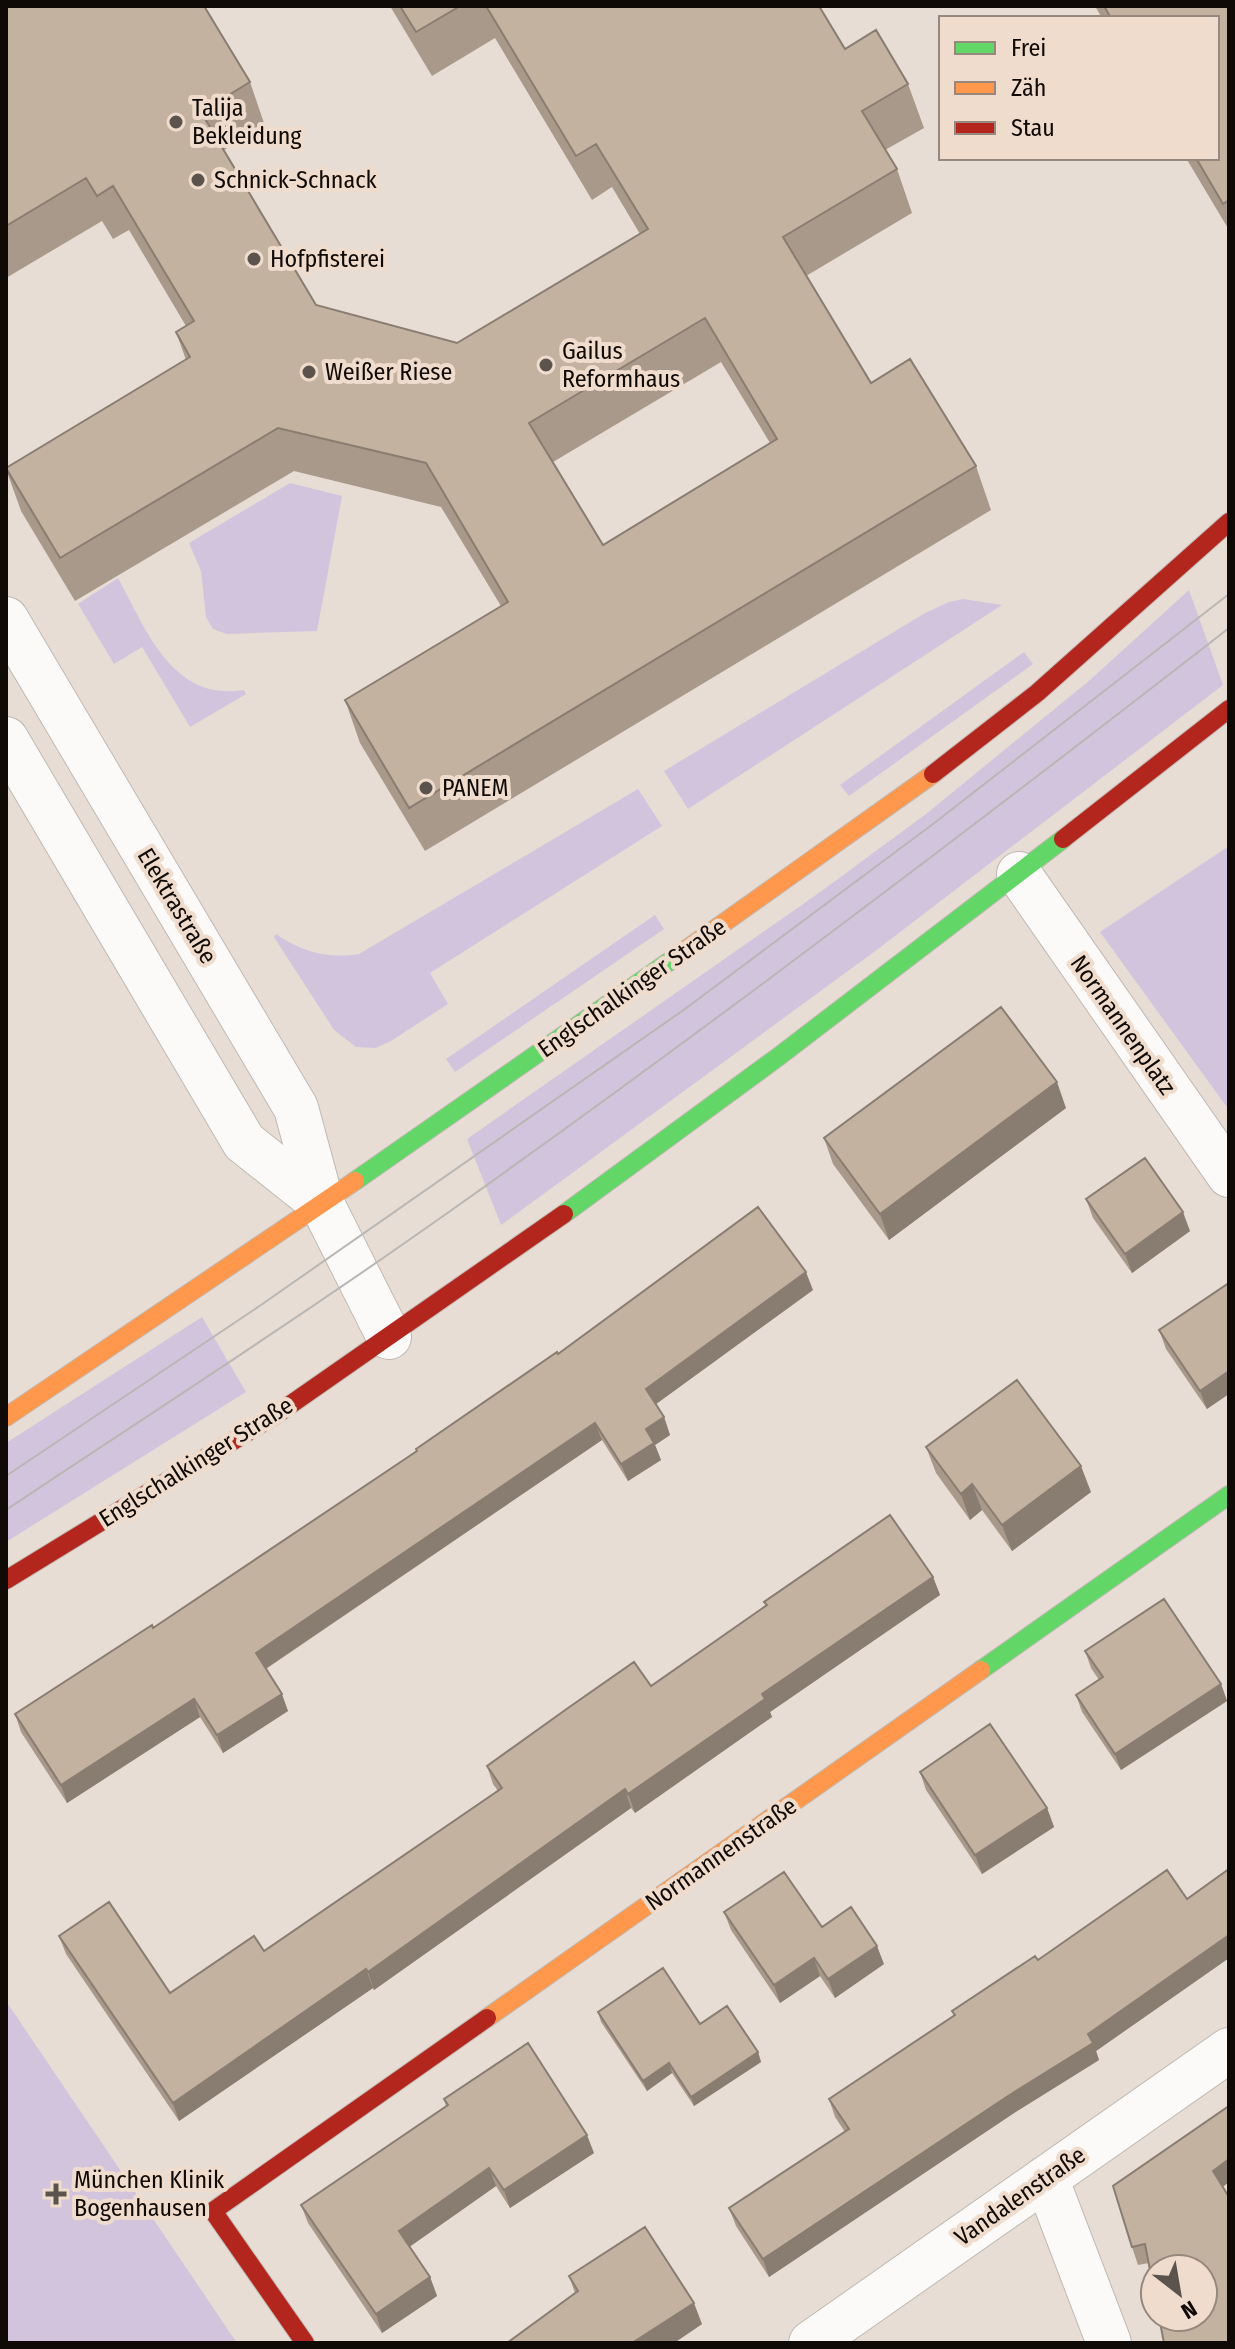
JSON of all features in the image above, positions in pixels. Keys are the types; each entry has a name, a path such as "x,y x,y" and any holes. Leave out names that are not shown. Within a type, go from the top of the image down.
{"main road":[{"name":"Englschalkinger Straße","path":"6,1417 322,1204 698,943 967,749 1037,693 1229,522"},
{"name":"Englschalkinger Straße","path":"6,1580 313,1391 662,1143 1019,874 1229,709"},
{"name":"Normannenstraße","path":"305,2343 213,2211 1229,1495"}],"street":[{"name":"Elektrastraße","path":"6,619 296,1108 322,1204 389,1337"},
{"name":"Elektrastraße","path":"6,739 244,1142 322,1204"},
{"name":"Normannenplatz","path":"1019,874 1229,1175"},
{"name":"Vandalenstraße","path":"811,2343 1229,2050"},
{"path":"1046,2178 1109,2343"}],"shaded area":[{"path":"290,483 342,496 317,631 227,634 213,629 206,617 201,571 189,543"},
{"path":"118,578 151,639 164,658 180,673 198,685 219,691 244,690 246,694 190,727 142,647 114,664 78,604"},
{"path":"1189,590 1223,685 878,949 501,1225 467,1139 823,890 926,814 1090,680"},
{"path":"963,599 1002,605 688,809 664,771 925,613"},
{"path":"1024,652 1033,664 849,796 840,785"},
{"path":"638,789 662,826 430,973 448,1004 376,1048 356,1047 334,1030 274,937 276,934 316,953 337,956 359,954"},
{"path":"1229,846 1229,1110 1100,932"},
{"path":"655,915 664,929 455,1072 446,1059"},
{"path":"202,1317 246,1392 6,1542 6,1443"},
{"name":"München Klinik Bogenhausen","path":"6,2001 237,2343 6,2343"}],"building":[{"name":"Weißer Riese","path":"6,6 204,6 250,82 201,112 316,305 457,343 648,229 596,144 576,156 486,6 819,6 845,49 876,30 908,84 862,111 897,169 783,237 871,383 910,359 976,466 409,808 345,700 508,602 426,463 278,428 60,558 6,468 190,357 176,332 194,321 113,186 97,196 86,178 6,226","holes":["705,318 777,439 603,545 529,423"]},
{"path":"400,6 460,6 416,32"},
{"path":"1104,6 1229,6 1229,200 1223,204 1197,160 1219,160 1219,16 1110,16"},
{"path":"1001,1007 1057,1082 880,1214 824,1138"},
{"path":"1145,1158 1183,1212 1125,1254 1086,1199"},
{"path":"758,1207 806,1272 646,1389 664,1417 646,1429 654,1443 621,1464 595,1423 256,1653 282,1694 217,1735 194,1699 61,1785 15,1714 152,1625 153,1628 417,1451 558,1354"},
{"path":"1229,1283 1229,1371 1200,1391 1159,1330"},
{"path":"1017,1380 1081,1466 1002,1525 972,1484 961,1494 926,1447"},
{"path":"890,1515 933,1577 762,1694 765,1699 628,1794 625,1789 368,1972 366,1969 173,2103 59,1936 109,1902 170,1993 254,1936 264,1951 502,1788 487,1766 634,1662 651,1686 767,1605 764,1602"},
{"path":"1164,1599 1221,1684 1115,1754 1076,1695 1103,1677 1085,1651"},
{"path":"990,1724 1047,1808 975,1855 920,1772"},
{"path":"1229,1869 1229,1935 1088,2034 1093,2043 763,2259 729,2208 849,2129 829,2099 955,2015 952,2011 1035,1956 1038,1960 1167,1870 1187,1899"},
{"path":"784,1872 822,1927 851,1907 877,1946 828,1979 814,1958 774,1985 724,1912"},
{"path":"663,1968 700,2024 727,2006 758,2052 691,2097 669,2063 643,2081 598,2012"},
{"path":"528,2043 587,2135 504,2190 489,2168 399,2231 430,2277 376,2314 301,2205 448,2105 444,2099"},
{"path":"1229,2106 1229,2159 1213,2171 1229,2197 1229,2343 1164,2343 1162,2333 1219,2333 1219,2253 1147,2253 1145,2244 1132,2247 1113,2186"},
{"path":"645,2227 694,2303 632,2343 507,2343 578,2291 569,2276"}],"tram line":[{"path":"6,1476 261,1305 685,1009 933,824 1229,594"},
{"path":"6,1510 337,1290 546,1143 841,925 1229,628"}],"traffic: fast":[{"path":"564,1214 778,1057 1063,839"},
{"path":"355,1181 680,954"},
{"path":"981,1670 1229,1495"}],"traffic: slow":[{"path":"680,954 933,774"},
{"path":"6,1417 355,1181"},
{"path":"487,2018 981,1670"}],"traffic: jam":[{"path":"933,774 1037,693 1229,522"},
{"path":"1063,839 1229,709"},
{"path":"6,1580 277,1414 564,1214"},
{"path":"305,2343 213,2211 487,2018"}],"place":[{"name":"Talija Bekleidung","path":"176,122"},
{"name":"Schnick-Schnack","path":"198,180"},
{"name":"Hofpfisterei","path":"254,259"},
{"name":"Gailus Reformhaus","path":"546,365"},
{"name":"Weißer Riese","path":"309,372"},
{"name":"PANEM","path":"426,788"},
{"name":"München Klinik Bogenhausen","path":"56,2194"}]}
